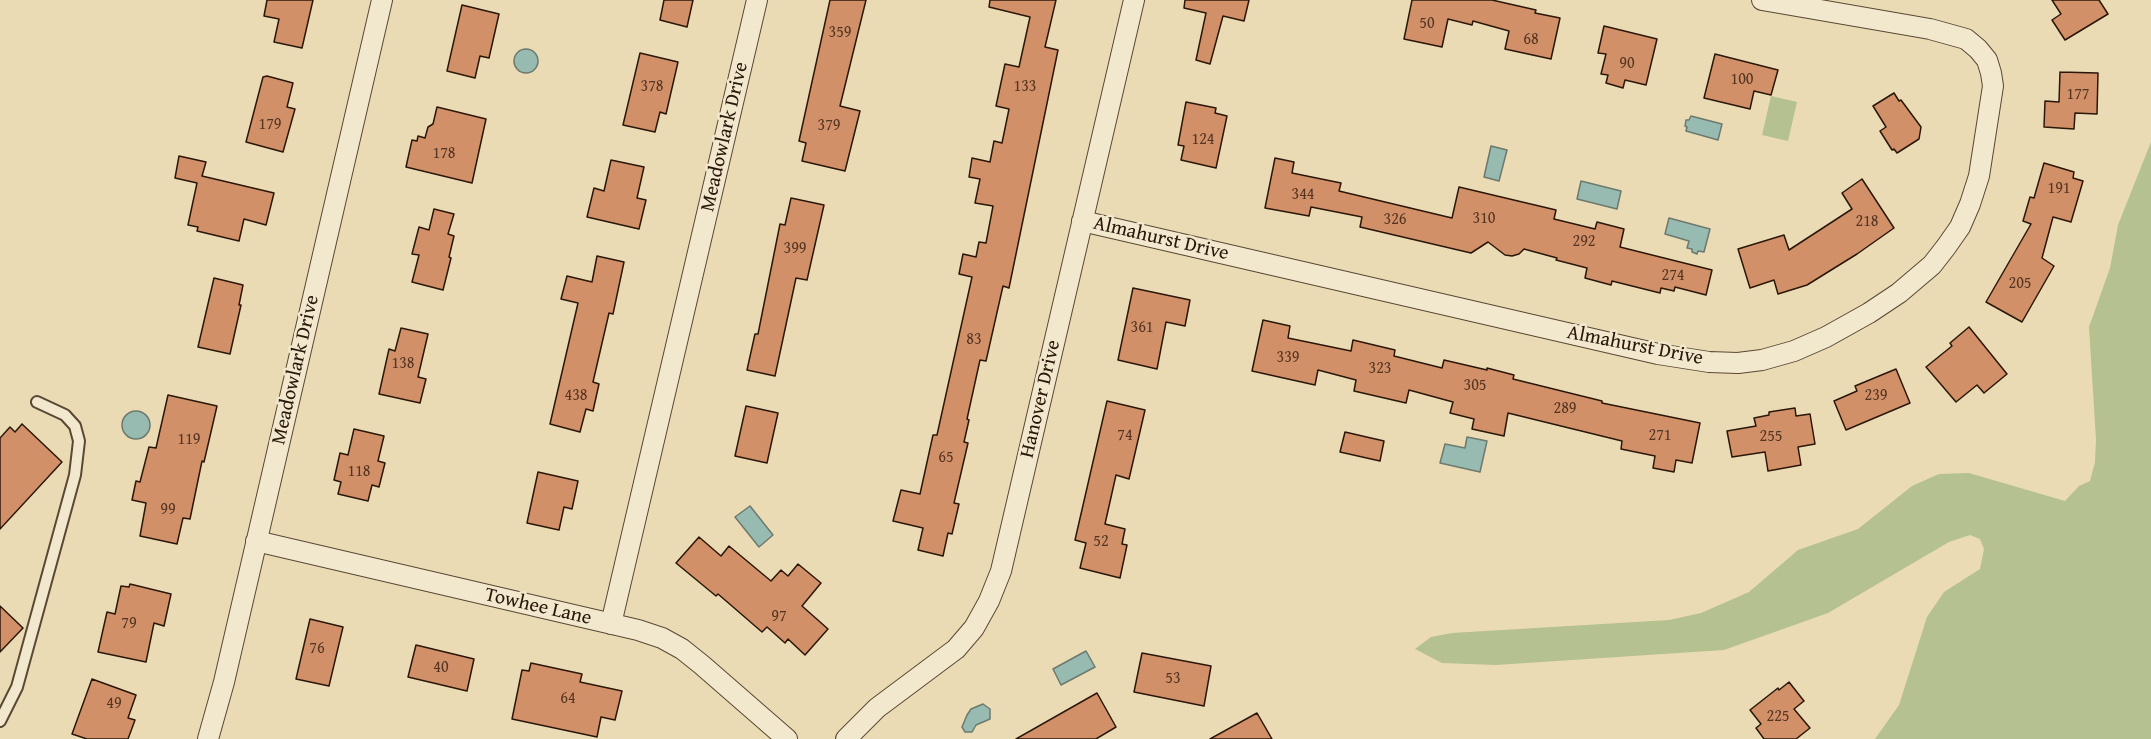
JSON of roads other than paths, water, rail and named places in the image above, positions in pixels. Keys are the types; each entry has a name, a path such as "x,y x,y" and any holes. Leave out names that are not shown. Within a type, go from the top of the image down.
{"street":[{"name":"Meadowlark Drive","path":"208,739 225,682 382,0"},
{"name":"Meadowlark Drive","path":"611,624 758,0"},
{"name":"Hanover Drive","path":"846,739 877,708 956,649 974,628 989,601 1001,571 1134,0"},
{"name":"Almahurst Drive","path":"1082,221 1658,354 1709,362 1738,363 1762,360 1794,351 1826,337 1899,293 1932,265 1946,247 1960,227 1979,176 1993,86 1987,60 1966,39 1940,31 1762,0"},
{"name":"Towhee Lane","path":"256,541 662,638 682,649 787,739"}],"lane":[{"path":"0,721 17,687 75,475 80,441 75,426 65,415 37,402"}],"water":[{"path":"526,49 535,52 538,61 535,70 526,73 517,70 514,61 517,52"},
{"path":"1691,116 1722,124 1718,140 1686,131 1686,120 1689,120"},
{"path":"1491,146 1507,150 1499,181 1484,177"},
{"path":"1581,181 1621,191 1617,209 1577,199"},
{"path":"1669,218 1710,229 1704,252 1698,251 1697,254 1692,252 1692,249 1687,248 1689,241 1665,234"},
{"path":"136,411 146,415 150,425 146,435 136,439 126,435 122,425 126,415"},
{"path":"1467,437 1487,441 1480,472 1440,463 1445,444 1465,448"},
{"path":"750,506 773,535 759,547 735,517"},
{"path":"1086,651 1095,667 1061,685 1053,669"},
{"path":"983,704 990,709 990,719 976,725 972,732 965,732 962,727 967,715 971,709"}]}
